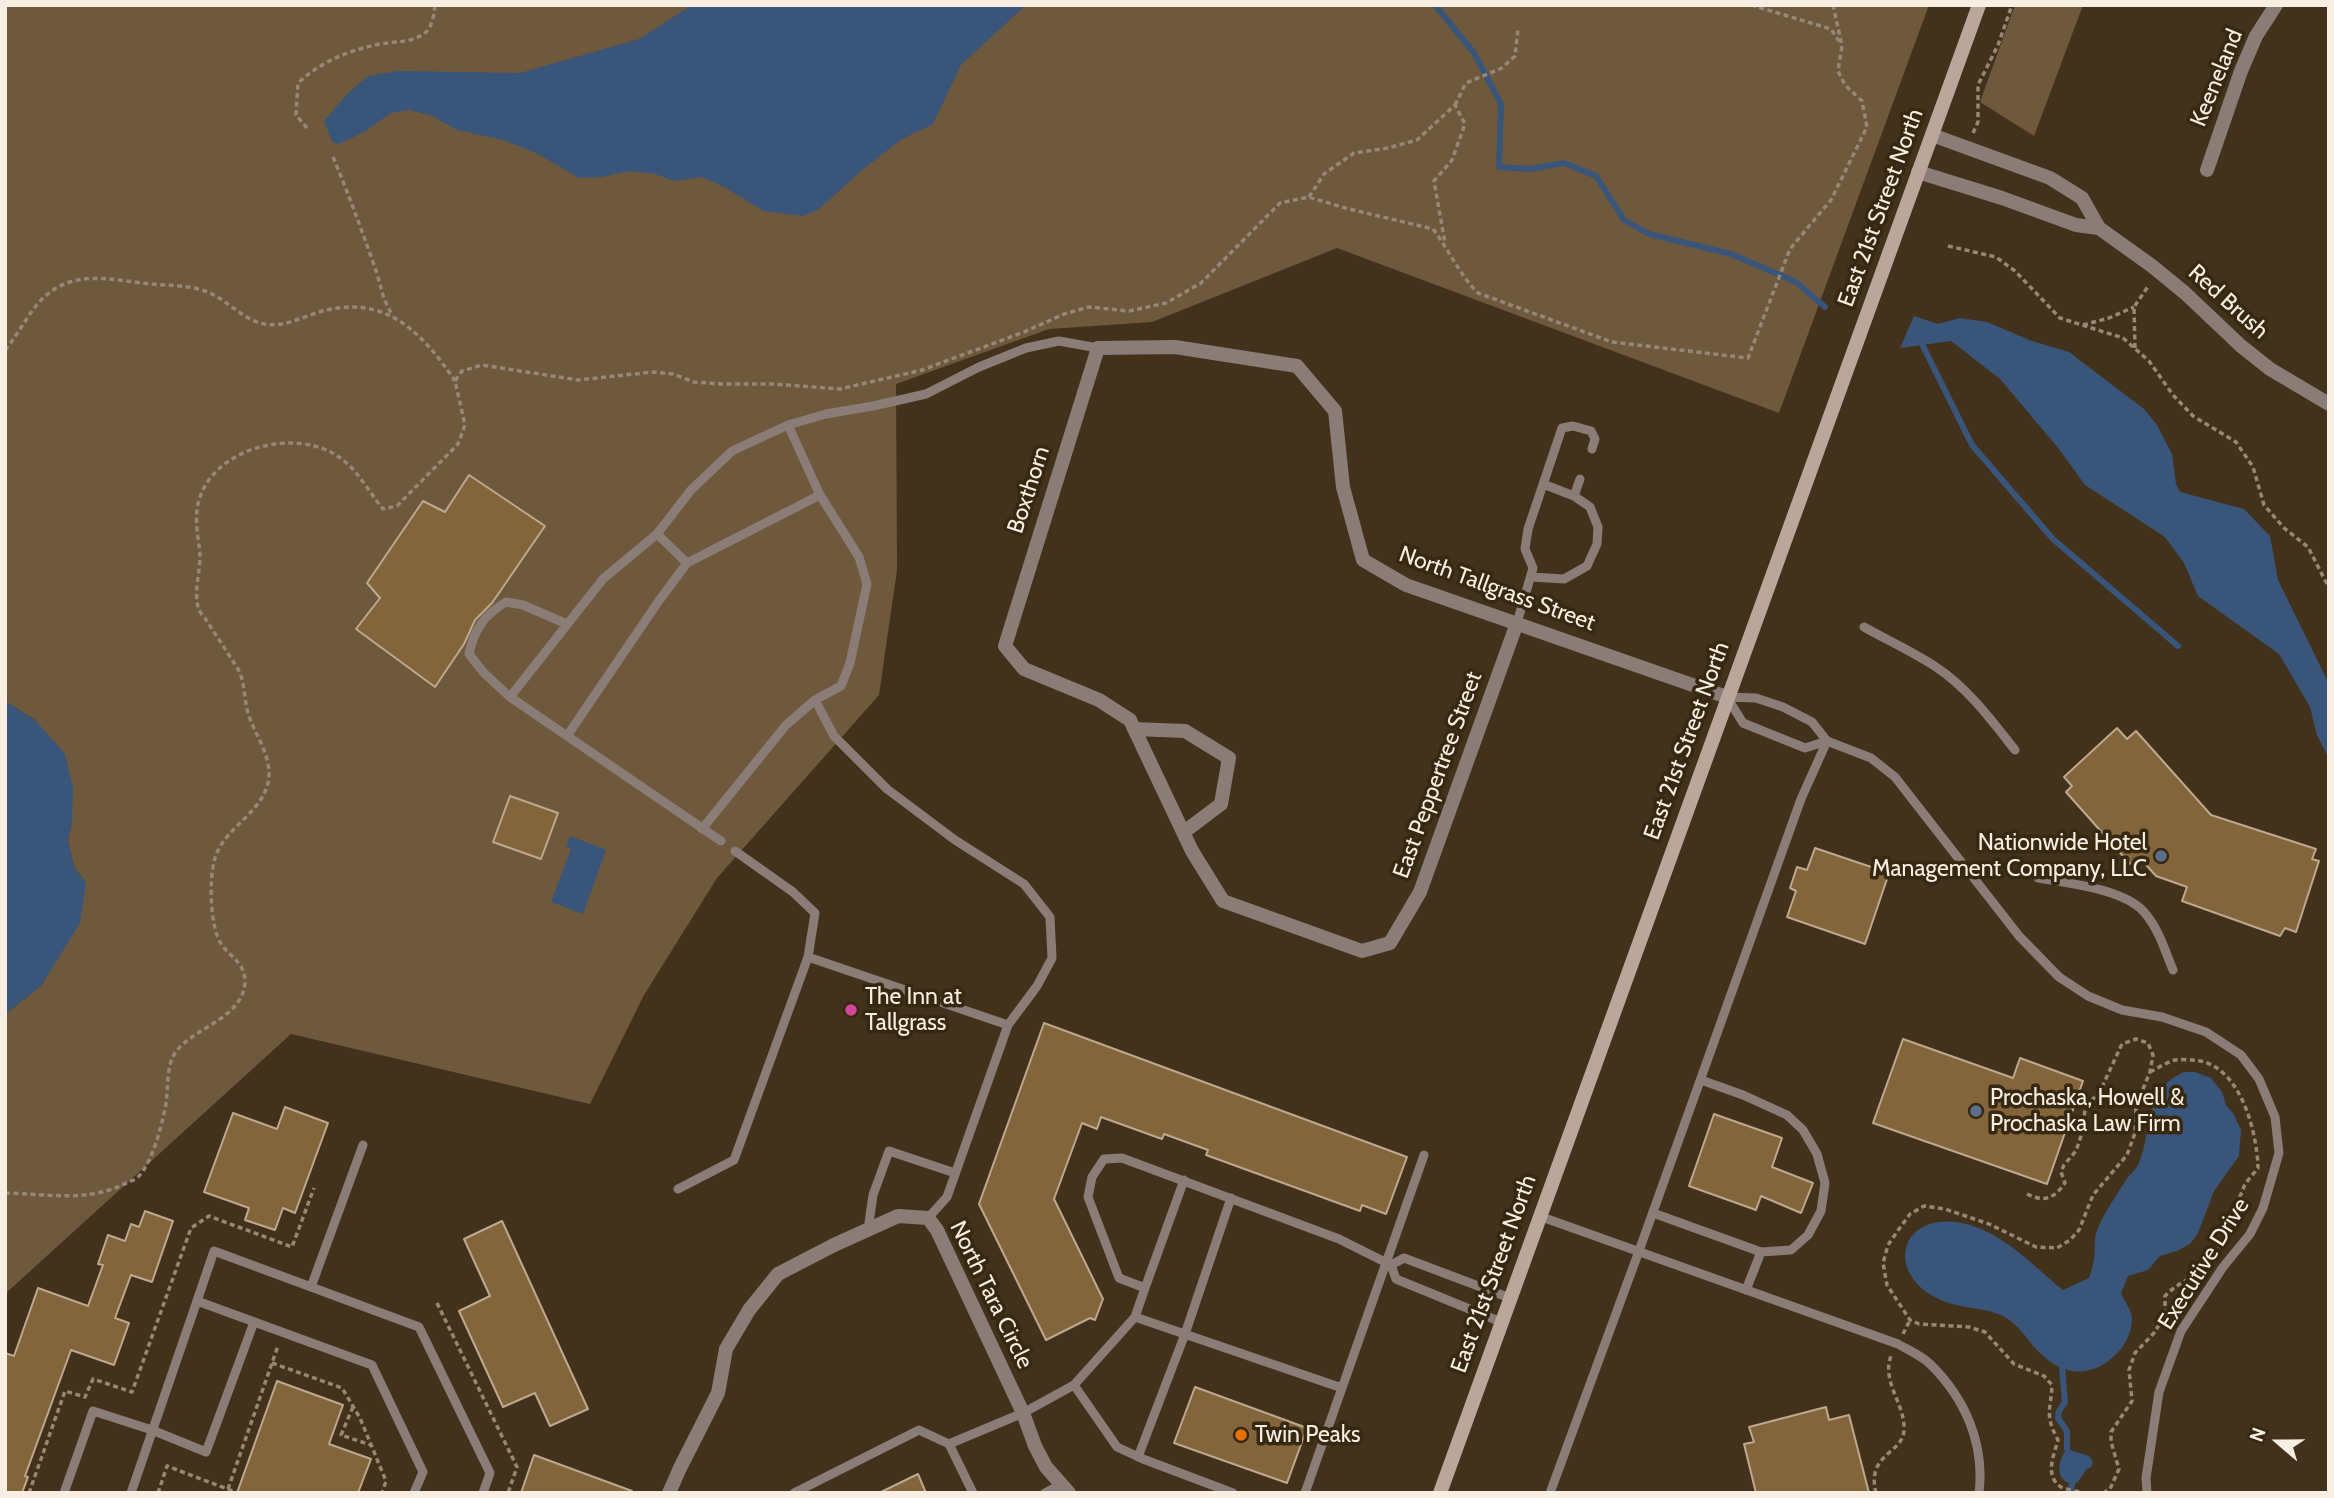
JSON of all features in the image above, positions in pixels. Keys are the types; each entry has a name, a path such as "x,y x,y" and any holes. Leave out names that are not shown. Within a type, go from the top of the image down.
{"main road":[{"name":"East 21st Street North","path":"1440,1493 1979,5"}],"street":[{"name":"Keeneland","path":"2207,170 2221,125 2256,36 2276,5"},
{"name":"Red Brush","path":"1932,135 2050,178 2082,198 2099,228 2159,271 2270,369 2329,404"},
{"name":"Red Brush","path":"1919,172 2076,225 2099,228"},
{"name":"North Tallgrass Street","path":"1098,348 1175,347 1297,366 1335,411 1343,487 1363,560 1406,585 1727,696"},
{"name":"Boxthorn","path":"1098,348 1005,646 1024,669 1099,700 1130,720 1134,729"},
{"name":"East Peppertree Street","path":"1184,832 1192,851 1223,901 1362,951 1390,943 1420,892 1517,623"},
{"path":"1134,729 1185,731 1229,758 1222,804 1184,832 1134,729"},
{"name":"North Tara Circle","path":"669,1493 718,1393 726,1349 749,1310 778,1274 898,1216 928,1218 937,1230 1023,1413 1035,1446 1046,1467 1064,1489"}],"lane":[{"path":"510,697 603,579 657,534 691,490 732,451 788,425 827,414 926,394 979,367 1026,348 1059,341 1098,348"},
{"path":"702,829 786,725 815,700 841,686 850,663 867,584 859,557 821,495 788,425"},
{"path":"1517,623 1533,568 1525,549 1528,529 1562,428 1573,426 1591,430 1595,439 1592,449"},
{"path":"1574,496 1580,479"},
{"path":"1531,577 1564,579 1587,566 1597,544 1598,527 1590,507 1574,496 1544,484"},
{"path":"567,736 658,602 688,563 821,495"},
{"path":"657,534 688,563"},
{"path":"567,624 523,605 506,602 491,611 473,637 469,654 484,673 510,697 721,841"},
{"path":"1864,626 1937,667 1988,716 2015,750"},
{"name":"Executive Drive","path":"1727,696 1743,723 1805,748 1826,741"},
{"name":"Executive Drive","path":"1727,696 1756,698 1783,707 1812,722 1826,741 1871,758 1895,777 2019,936 2059,977 2088,996 2122,1010 2162,1017 2206,1032 2241,1055 2259,1079 2275,1116 2279,1153 2263,1209 2249,1234 2180,1331 2159,1392 2146,1478 2147,1493"},
{"path":"815,700 834,736 887,789 955,840 1024,884 1050,916 1052,958 1037,986 1008,1025 947,1197 928,1218"},
{"path":"1550,1493 1801,799 1826,741"},
{"path":"678,1189 734,1160 808,957 815,913 793,892 735,851"},
{"path":"2038,878 2112,892 2143,910 2156,930 2173,970"},
{"path":"808,957 1008,1025"},
{"path":"1653,1213 1761,1252 1791,1250 1808,1235 1821,1211 1825,1183 1817,1154 1804,1130 1787,1115 1701,1080"},
{"path":"311,1287 363,1145"},
{"path":"868,1230 873,1195 889,1151 955,1173"},
{"path":"1305,1493 1389,1264 1424,1155"},
{"path":"1145,1288 1119,1278 1088,1197 1092,1177 1104,1159 1122,1158 1339,1239 1389,1264 1396,1279 1501,1322"},
{"path":"949,1444 1023,1413 1074,1385 1135,1317 1184,1180"},
{"path":"1138,1457 1185,1334 1231,1198"},
{"path":"1539,1216 1898,1343 1929,1362 1952,1390 1968,1417 1978,1446 1979,1493"},
{"path":"131,1493 214,1251 419,1327 490,1473 483,1493"},
{"path":"1746,1290 1761,1252"},
{"path":"1389,1264 1404,1258 1510,1298"},
{"path":"197,1301 372,1365 423,1472 414,1493"},
{"path":"1135,1317 1342,1388"},
{"path":"64,1493 93,1411 152,1430 206,1452 254,1322"},
{"path":"1074,1385 1117,1447 1233,1493"},
{"path":"794,1493 919,1430 949,1444 973,1493"},
{"path":"1045,1493 1064,1489"}],"path":[{"path":"307,128 296,115 298,83 316,67 342,54 376,44 412,39 427,30 434,16 435,5"},
{"path":"1751,5 1830,29 1842,46"},
{"path":"454,381 463,371 482,365 578,380 653,372 673,374 694,382 840,389 922,370 1089,307 1129,312 1166,303 1201,282 1280,204 1309,197 1433,229 1446,245 1463,278 1478,293 1612,342 1748,358 1790,249 1831,200 1867,127 1863,101 1845,85 1838,71 1842,46 1833,5"},
{"path":"1966,147 1978,122 1979,85 1998,46 2012,5"},
{"path":"1309,197 1324,174 1354,153 1417,140 1455,105 1466,83 1503,68 1515,56 1518,29"},
{"path":"1446,245 1434,181 1452,160 1465,124 1455,105"},
{"path":"332,157 376,270 383,299 394,317"},
{"path":"1948,246 1996,257 2015,271 2060,318 2123,338 2149,360 2173,395 2193,416 2236,442 2252,467 2264,505 2284,528 2308,547 2329,588"},
{"path":"2081,326 2134,307 2159,271"},
{"path":"5,351 33,310 50,291 86,277 180,285 206,291 259,323 278,326 337,307 372,308 394,317 419,336 441,361 454,381 465,425 458,444 397,506 383,509 357,474 339,457 317,446 271,443 247,450 221,466 206,485 197,509 200,558 198,607 240,673 248,715 264,750 269,772 266,792 262,799 226,838 213,862 214,928 220,944 242,966 245,982 242,996 232,1009 186,1041 174,1055 156,1146 138,1177 116,1189 91,1196 5,1193"},
{"path":"2134,307 2135,348"},
{"path":"2027,1194 2046,1199 2057,1194 2065,1183 2061,1172 2076,1150 2082,1133 2085,1110 2102,1087 2122,1044 2136,1039 2148,1044 2153,1055 2150,1072 2136,1106 2135,1133 2127,1154 2094,1195 2079,1230 2070,1240 2057,1248 2036,1247 1989,1224 1945,1209 1924,1206 1910,1214 1888,1245 1883,1263 1887,1285 1910,1320 1919,1324 1969,1327 1985,1332 2014,1364 2043,1376 2052,1385 2048,1412 2050,1425 2058,1440 2051,1466 2053,1479 2062,1488 2081,1492"},
{"path":"2150,1072 2176,1059 2201,1060 2216,1065 2234,1083 2246,1112 2257,1150 2258,1168 2245,1184 2233,1214 2225,1223 2215,1254"},
{"path":"29,1493 65,1391 85,1397 93,1380 132,1392 191,1228 209,1216 292,1247 314,1188"},
{"path":"2104,1493 2110,1489 2119,1469 2111,1442 2111,1432 2132,1401 2129,1370 2135,1353 2154,1333 2165,1315 2165,1296 2210,1263"},
{"path":"437,1303 517,1467 508,1493"},
{"path":"1876,1493 1874,1485 1877,1468 1885,1454 1902,1439 1904,1429 1887,1369 1910,1320"},
{"path":"228,1489 279,1344"},
{"path":"272,1363 342,1388 372,1445 386,1480 382,1493"},
{"path":"353,1407 341,1435 372,1445"},
{"path":"158,1493 167,1466 238,1493"}],"shaded area":[{"path":"5,5 1929,5 1779,413 1337,248 1152,322 1049,329 896,384 897,570 879,695 717,878 644,995 590,1104 291,1034 5,1294 5,1014 41,986 54,962 86,883 74,867 68,841 72,821 35,720 5,701"},
{"path":"2015,5 2083,5 2034,136 1980,102"}],"water":[{"path":"692,5 1026,5 961,65 933,124 902,139 862,170 818,210 803,216 763,211 702,177 674,181 655,174 629,171 602,177 579,178 538,154 503,140 457,130 430,115 409,110 391,113 364,132 339,144 332,142 324,121 348,93 368,76 398,71 520,73 639,39"},
{"path":"1914,316 1938,324 1960,318 1987,322 2032,341 2069,352 2144,409 2157,425 2172,454 2176,484 2180,492 2244,509 2270,536 2278,580 2329,684 2329,759 2317,735 2310,707 2279,654 2198,596 2184,563 2165,537 2085,485 2059,449 2000,379 1951,341 1900,348"},
{"path":"5,701 35,720 65,754 73,788 72,821 68,841 74,867 86,883 80,923 41,986 5,1014"},
{"path":"570,836 606,850 583,914 551,902 571,849 566,847"},
{"path":"2184,1072 2195,1072 2211,1078 2222,1092 2226,1105 2241,1130 2239,1156 2214,1191 2198,1233 2190,1244 2160,1256 2148,1270 2128,1276 2121,1293 2131,1314 2129,1336 2109,1360 2088,1371 2078,1372 2057,1366 2003,1316 1991,1311 1952,1304 1930,1294 1915,1281 1907,1266 1906,1251 1911,1237 1922,1227 1939,1222 1962,1223 1990,1233 2016,1250 2063,1290 2089,1278 2097,1231 2110,1205 2139,1163 2156,1099 2171,1079"},
{"path":"2067,1449 2089,1456 2093,1462 2077,1483 2070,1483 2061,1477 2061,1460"}],"building":[{"path":"469,475 545,526 492,603 475,620 464,644 435,687 356,629 380,598 367,583 423,501 445,512"},
{"path":"2117,728 2127,739 2136,731 2211,815 2316,849 2312,859 2319,861 2296,932 2285,928 2280,936 2182,901 2187,887 2156,876 2139,857 2130,864 2066,792 2072,786 2064,777"},
{"path":"510,796 558,813 541,859 493,842"},
{"path":"1815,848 1889,873 1865,944 1787,917 1796,891 1790,888 1797,867 1807,870"},
{"path":"1044,1023 1407,1157 1386,1214 1362,1205 1360,1211 1206,1155 1208,1150 1164,1134 1162,1139 1101,1117 1097,1129 1082,1123 1054,1199 1103,1299 1095,1320 1090,1318 1046,1340 979,1204"},
{"path":"1903,1039 2013,1078 2020,1058 2083,1081 2047,1184 1873,1123"},
{"path":"285,1107 328,1123 295,1213 283,1208 275,1230 245,1220 249,1208 204,1192 233,1113 277,1129"},
{"path":"1714,1114 1782,1138 1772,1167 1813,1183 1801,1213 1761,1196 1756,1210 1689,1186"},
{"path":"145,1211 173,1221 152,1282 131,1275 115,1318 129,1323 114,1365 71,1350 25,1476 28,1477 22,1493 5,1493 5,1353 14,1356 38,1288 88,1306 103,1265 98,1264 108,1235 125,1241 131,1224 139,1227"},
{"path":"502,1221 588,1409 550,1426 535,1393 503,1407 459,1311 490,1296 464,1239"},
{"path":"277,1381 343,1405 329,1444 371,1459 358,1493 237,1493"},
{"name":"Twin Peaks","path":"1195,1387 1307,1428 1287,1483 1174,1443"},
{"path":"1826,1407 1829,1420 1849,1415 1869,1493 1756,1493 1744,1444 1754,1442 1749,1427"},
{"path":"534,1455 632,1491 521,1493"},
{"path":"918,1474 926,1493 879,1493"}],"waterway":[{"path":"1435,5 1474,53 1501,104 1499,167 1529,169 1564,163 1596,176 1624,220 1649,234 1731,254 1796,282 1825,307"},
{"path":"1919,338 1972,445 2053,539 2178,646"},
{"path":"2062,1368 2065,1402 2058,1418 2067,1431 2067,1449"},
{"path":"2070,1493 2072,1484"}],"place":[{"name":"Nationwide Hotel Management Company, LLC","path":"2161,856"},
{"name":"The Inn at Tallgrass","path":"851,1010"},
{"name":"Prochaska, Howell & Prochaska Law Firm","path":"1976,1111"},
{"name":"Twin Peaks","path":"1241,1435"}]}
